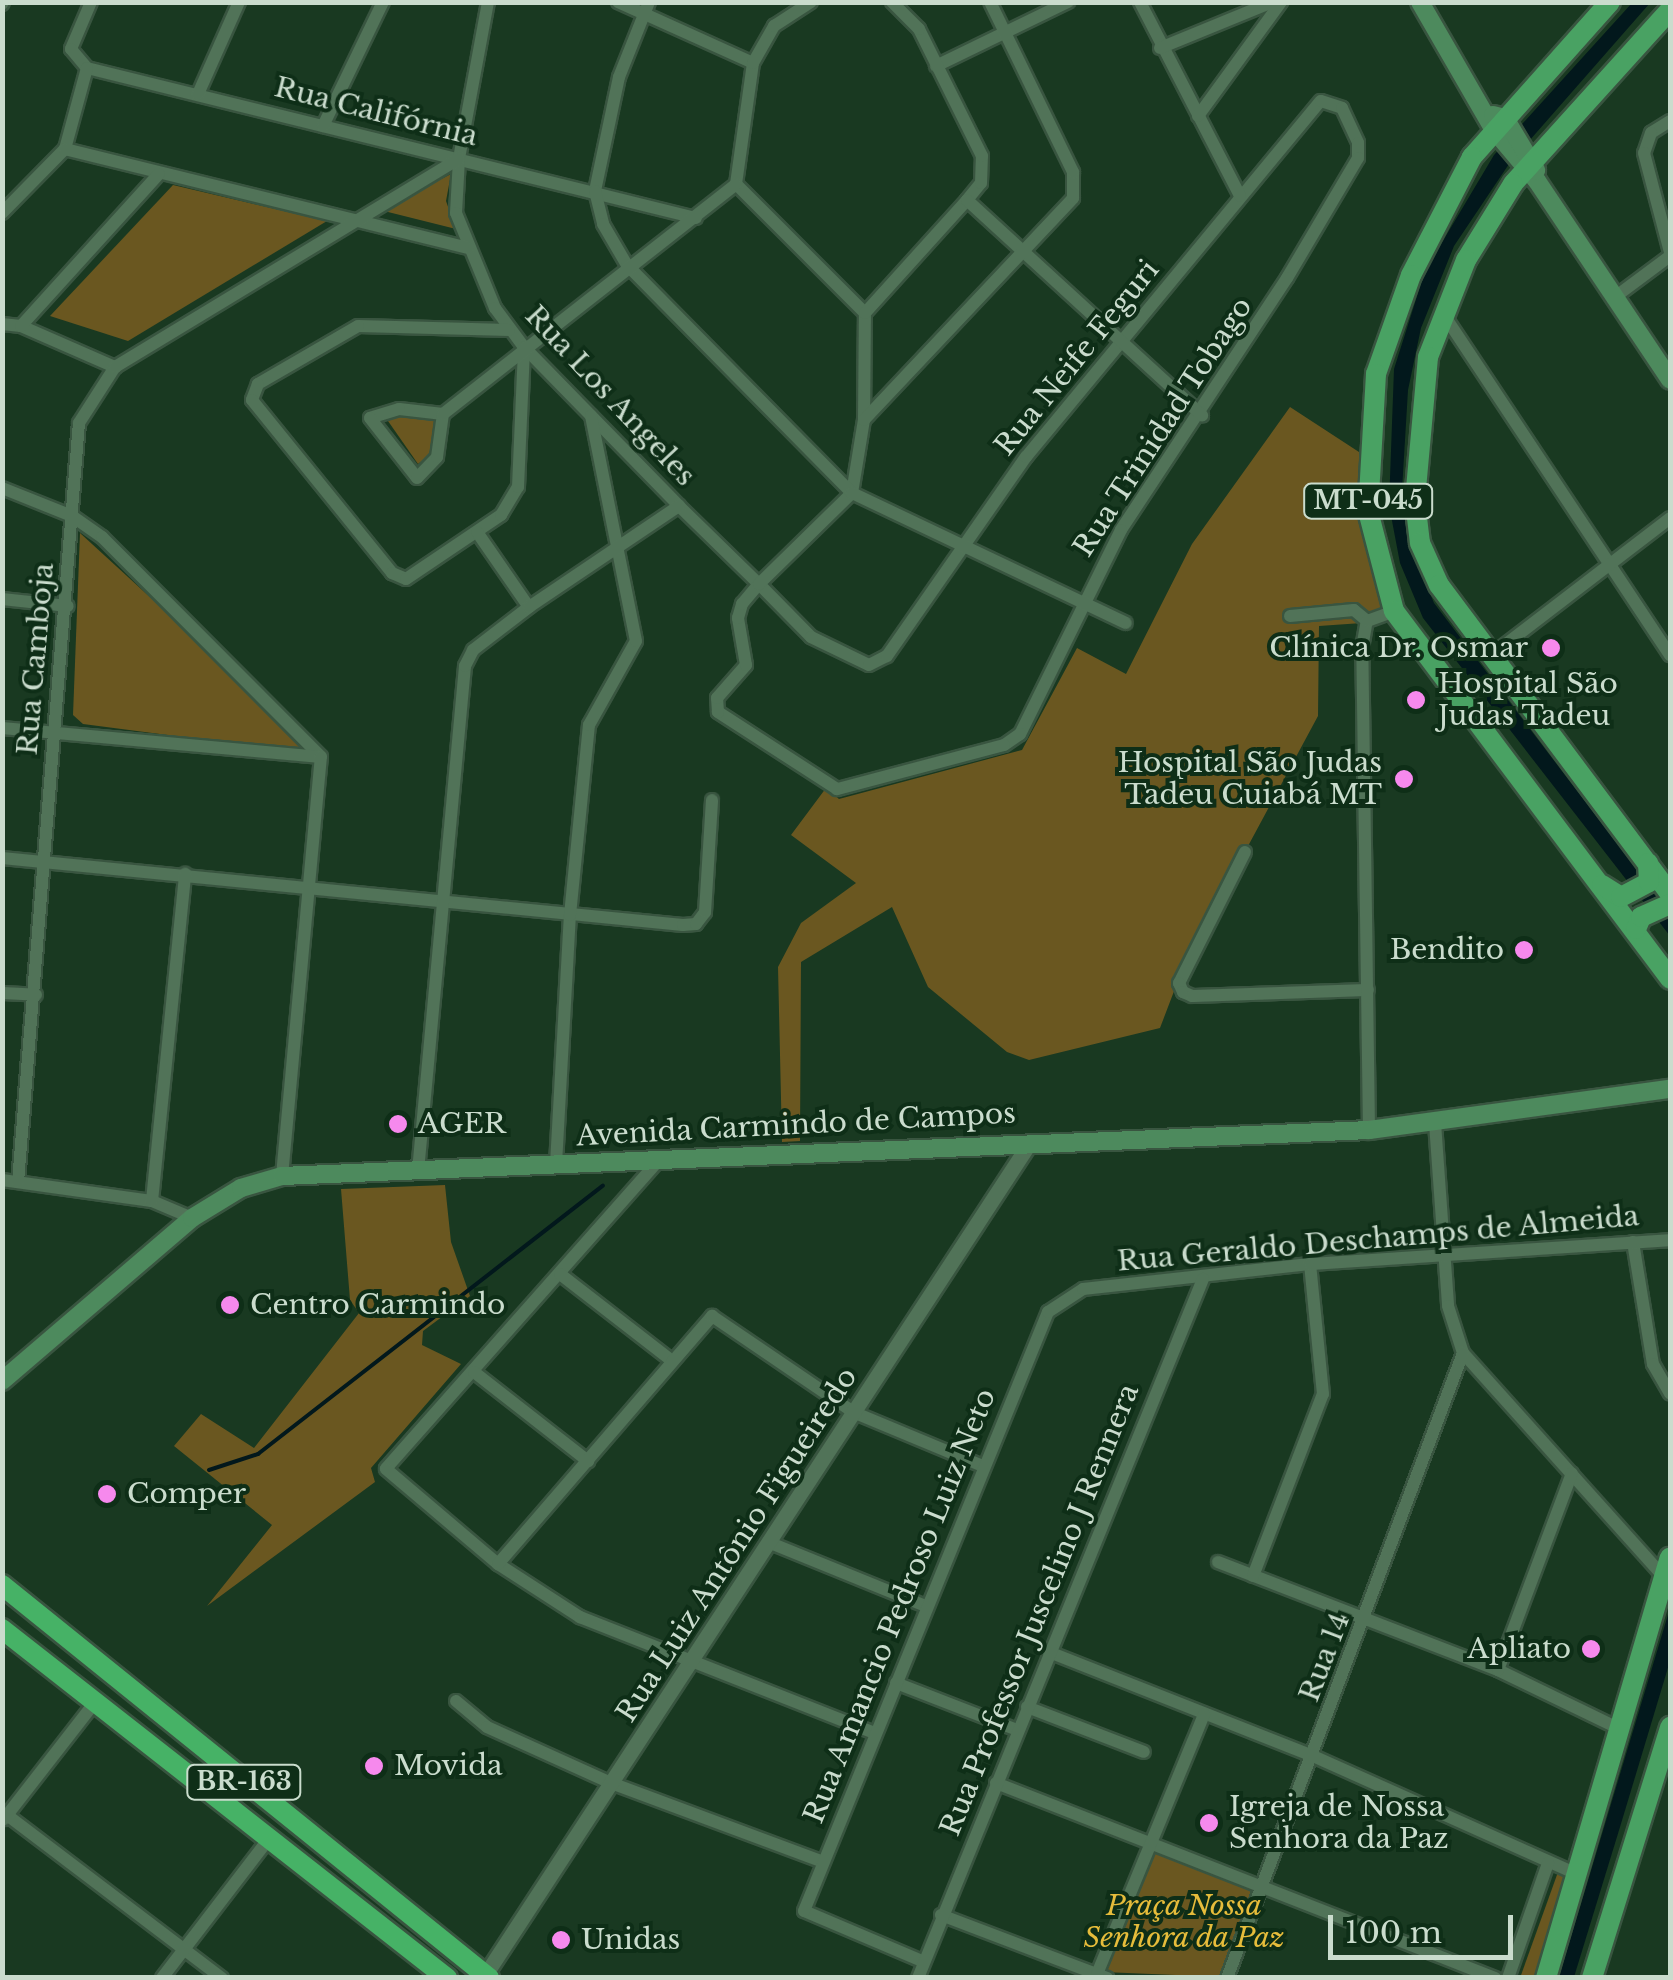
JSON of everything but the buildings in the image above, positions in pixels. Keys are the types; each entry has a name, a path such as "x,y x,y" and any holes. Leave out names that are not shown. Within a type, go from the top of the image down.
{"highway":[{"name":"BR-163","path":"2,1584 487,1976"},
{"name":"BR-163","path":"2,1629 266,1841 448,1978"}],"main road":[{"path":"1420,2 1670,380"},
{"name":"MT-045","path":"1610,2 1500,125 1454,188 1411,275 1376,374 1368,511 1394,612 1600,884 1638,923 1670,978"},
{"name":"MT-045","path":"1663,888 1488,656 1427,563 1416,520 1420,404 1441,310 1492,213 1529,166 1670,10"},
{"path":"1600,884 1622,897 1663,888"},
{"path":"1638,923 1663,888"},
{"name":"Avenida Carmindo de Campos","path":"2,1382 192,1218 240,1188 282,1176 1370,1130 1667,1091"},
{"path":"1546,1978 1668,1568"},
{"path":"1592,1978 1670,1727"}],"street":[{"path":"2,213 65,149 87,68 72,49 91,2"},
{"path":"198,94 240,2"},
{"path":"323,126 383,2"},
{"name":"Rua Los Angeles","path":"488,2 459,159 456,213 468,248 510,330 811,637 846,658 870,665 887,656"},
{"path":"618,2 644,8 752,63"},
{"path":"444,414 400,408 370,418 416,478 438,457 444,414 627,264 696,218 736,184 752,63 774,26 810,2"},
{"path":"759,584 852,493 864,420 865,313 981,182 982,156 919,29 892,2"},
{"path":"864,420 1024,255 1073,198 1076,186 990,2"},
{"path":"936,66 1068,2"},
{"path":"1140,2 1160,48 1240,196"},
{"path":"1160,48 1272,2"},
{"path":"1198,116 1282,2"},
{"path":"644,8 595,191 603,224 627,264 852,493 1126,622"},
{"name":"Rua Califórnia","path":"87,68 696,218"},
{"name":"Rua Neife Feguri","path":"887,656 1026,457 1321,101"},
{"name":"Rua Trinidad Tobago","path":"759,584 738,618 746,665 717,698 718,712 837,789 1004,745 1020,734 1121,530 1202,415 1358,158 1358,143 1342,108 1321,101"},
{"path":"1615,296 1670,254 1644,153 1651,132 1670,120"},
{"path":"65,149 159,174 361,217 468,248"},
{"path":"2,324 21,326 115,367 459,159"},
{"path":"21,326 159,174"},
{"path":"736,184 865,313"},
{"path":"967,200 1202,415"},
{"path":"1441,310 1610,559 1670,656"},
{"path":"510,330 358,326 253,391 252,400 392,573 406,579 501,515 518,488 524,347"},
{"name":"Rua Camboja","path":"18,1182 48,862 54,732 68,606 80,423 115,367"},
{"path":"556,1164 570,914 590,725 636,642 591,413"},
{"path":"2,488 72,516 245,676 321,757 282,1176"},
{"path":"418,1171 464,666 472,650 529,607 679,506"},
{"path":"1488,656 1610,559 1670,518"},
{"path":"477,532 529,607"},
{"path":"2,599 68,606"},
{"path":"1290,616 1354,610 1367,621"},
{"path":"1367,621 1394,612"},
{"path":"1367,621 1362,648 1370,1130"},
{"path":"2,728 321,757"},
{"path":"2,858 440,903 696,924 708,894 712,800"},
{"path":"1245,852 1179,982 1183,992 1192,996 1368,990"},
{"path":"152,1201 185,874"},
{"path":"2,992 36,995"},
{"path":"1434,1123 1448,1306 1463,1352 1572,1474 1668,1568"},
{"name":"Rua Luiz Antônio Figueiredo","path":"487,1976 1030,1142"},
{"path":"658,1160 386,1469 498,1564 580,1617 875,1733"},
{"path":"2,1180 152,1201 192,1218"},
{"name":"Rua Geraldo Deschamps de Almeida","path":"1042,1320 1083,1290 1310,1264 1670,1240"},
{"path":"1633,1242 1653,1364 1670,1393"},
{"path":"1253,1576 1323,1394 1310,1264"},
{"path":"560,1274 671,1360"},
{"name":"Rua Professor Juscelino J Rennera","path":"918,1978 1204,1279"},
{"path":"498,1564 712,1316 853,1412 983,1466"},
{"name":"Rua Amancio Pedroso Luiz Neto","path":"922,1961 804,1910 1042,1320"},
{"name":"Rua 14","path":"1227,1978 1367,1620 1463,1352"},
{"path":"474,1372 588,1461"},
{"path":"1498,1670 1572,1474"},
{"path":"768,1542 926,1606"},
{"path":"1218,1562 1498,1670 1622,1730"},
{"path":"1049,1652 1313,1756 1576,1874"},
{"path":"896,1683 1018,1730"},
{"path":"456,1701 487,1727 611,1783 824,1862"},
{"path":"96,1702 5,1818 222,1978"},
{"path":"1027,1707 1144,1752"},
{"path":"941,1915 1102,1976 1146,1845 1204,1714"},
{"path":"996,1782 1146,1845 1495,1978"},
{"path":"162,1978 266,1841"},
{"path":"1508,1978 1548,1864"}],"green space":[{"path":"451,174 446,201 456,229 380,210"},
{"path":"173,185 327,221 128,341 50,316"},
{"path":"1290,407 1359,452 1376,588 1388,602 1362,623 1319,626 1318,716 1184,965 1160,1028 1029,1060 1007,1052 928,987 892,907 801,962 800,1141 782,1142 778,967 801,923 856,883 791,835 826,788 839,799 1022,750 1077,648 1126,674 1192,544"},
{"path":"401,415 437,420 435,451 418,464 388,421"},
{"path":"80,533 305,739 298,752 83,724 73,715"},
{"path":"445,1185 451,1242 470,1296 423,1331 422,1345 461,1364 371,1468 375,1482 207,1606 272,1525 174,1446 201,1414 254,1448 359,1313 350,1300 341,1189"},
{"name":"Praça Nossa Senhora da Paz","path":"1151,1851 1257,1892 1224,1977 1103,1972"},
{"path":"1558,1872 1570,1878 1542,1977 1520,1978"}],"water":[{"path":"1632,3 1650,3 1509,164 1454,246 1421,328 1408,390 1402,490 1413,553 1434,603 1670,913 1670,936 1423,618 1400,563 1389,505 1394,369 1425,271 1494,155"},
{"path":"1670,1608 1670,1661 1574,1977 1559,1977"}],"waterway":[{"path":"209,1470 258,1454 603,1185"}],"place":[{"name":"Clínica Dr. Osmar","path":"1551,648"},
{"name":"Hospital São Judas Tadeu","path":"1416,700"},
{"name":"Hospital São Judas Tadeu Cuiabá MT","path":"1404,779"},
{"name":"Bendito","path":"1524,950"},
{"name":"AGER","path":"398,1124"},
{"name":"Centro Carmindo","path":"230,1305"},
{"name":"Comper","path":"107,1494"},
{"name":"Apliato","path":"1591,1649"},
{"name":"Movida","path":"374,1766"},
{"name":"Igreja de Nossa Senhora da Paz","path":"1209,1823"},
{"name":"Unidas","path":"561,1940"}]}
